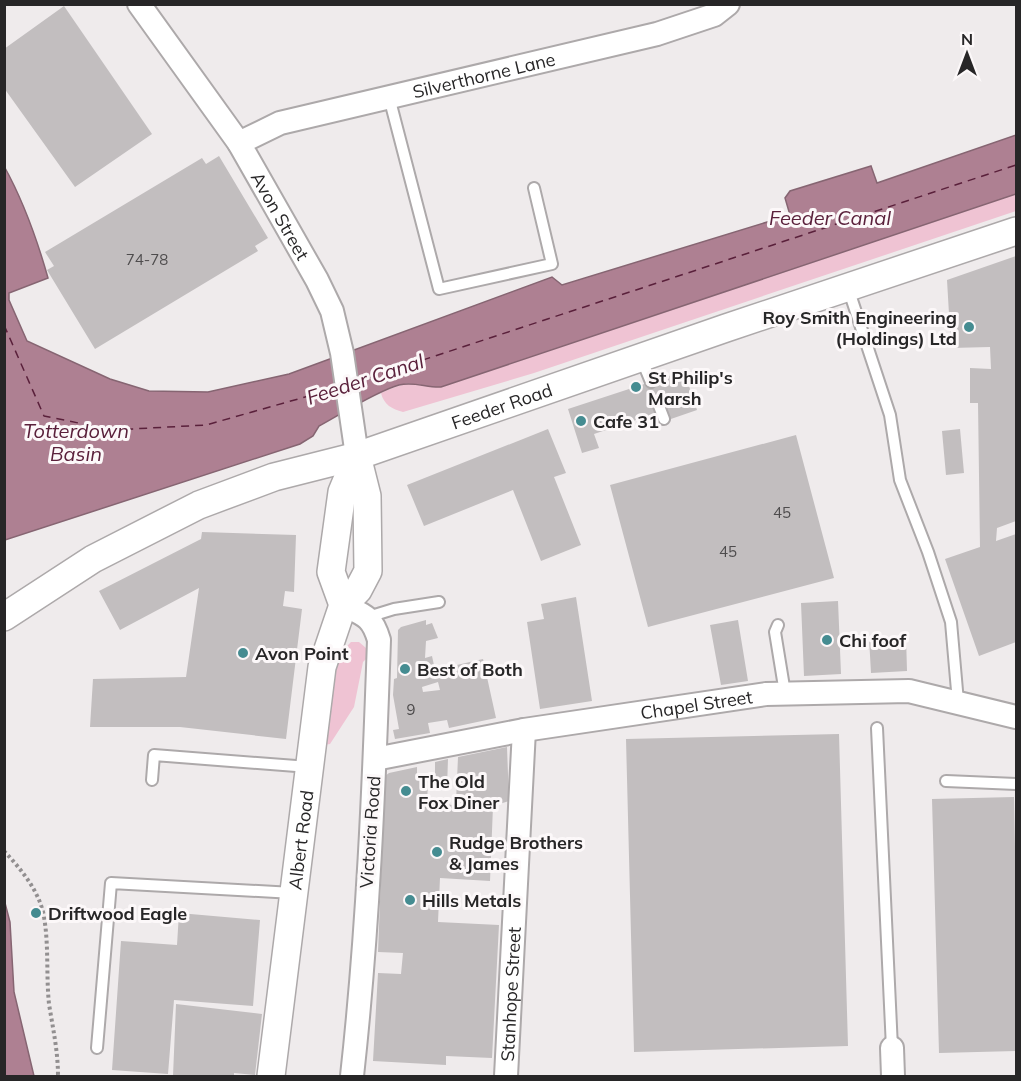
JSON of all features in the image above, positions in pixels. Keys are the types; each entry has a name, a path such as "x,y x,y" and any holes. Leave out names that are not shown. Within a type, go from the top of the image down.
{"street":[{"name":"Avon Street","path":"139,4 238,143 317,279 332,311 342,352 357,456"},
{"name":"Silverthorne Lane","path":"238,143 280,123 657,34 714,15 728,4"},
{"name":"Feeder Road","path":"4,617 93,560 199,505 274,477 357,456 1017,231"},
{"name":"Albert Road","path":"271,1077 322,666 343,605 358,590 368,571 367,496 357,456"},
{"path":"357,456 342,492 331,572 343,605 368,617"},
{"name":"Victoria Road","path":"352,1077 358,1025 375,759 379,640 375,627 368,617"},
{"name":"Chapel Street","path":"375,759 524,730 766,694 909,691 1017,717"},
{"name":"Stanhope Street","path":"506,1077 524,730"},
{"path":"892,1048 893,1077"}],"lane":[{"path":"389,97 439,289 552,264 534,188"},
{"path":"848,287 890,416 900,480 928,552 951,622 958,702"},
{"path":"640,358 651,382"},
{"path":"659,406 664,419"},
{"path":"368,617 394,609 440,603"},
{"path":"778,625 776,632 784,693"},
{"path":"877,728 892,1048"},
{"path":"152,780 154,755 309,767"},
{"path":"946,781 1017,784"},
{"path":"97,1048 111,883 293,893"}],"path":[{"path":"4,851 16,863 36,894 44,915 49,1002 58,1052 58,1077"}],"shaded area":[{"path":"1016,194 1016,211 534,373 403,412 389,406 381,393 407,384 441,387"},
{"path":"351,642 359,642 366,648 367,658 363,662 354,707 330,744 324,745 330,690 338,662"}],"water":[{"path":"1016,135 1016,194 441,387 410,384 390,388 319,426 313,436 300,444 5,540 4,166 29,221 48,278 9,293 9,300 27,341 110,379 149,391 208,392 289,374 552,277 562,285 790,215 785,198 790,191 871,166 877,183"},
{"path":"5,903 10,922 14,992 34,1076 5,1076"}],"building":[{"path":"64,6 152,134 75,187 4,88 4,49"},
{"path":"219,156 268,238 255,246 258,251 95,349 47,270 54,266 45,252 202,158 206,164"},
{"path":"1016,256 1016,521 997,528 996,541 1016,534 1016,642 979,656 945,559 980,547 978,403 970,403 970,368 991,369 990,347 951,348 947,280"},
{"path":"684,371 697,410 668,420 657,413 594,434 599,448 582,453 568,409"},
{"path":"548,429 566,473 554,477 581,545 541,561 513,490 424,526 407,485"},
{"path":"960,429 964,473 946,475 942,431"},
{"path":"796,435 834,578 648,627 610,485"},
{"name":"Avon Point","path":"202,532 296,535 294,592 285,591 283,606 302,609 286,739 180,727 90,727 93,679 186,677 199,588 120,630 99,591 201,539"},
{"path":"576,597 592,701 540,709 527,622 544,619 541,604"},
{"path":"838,601 841,674 804,676 801,603"},
{"path":"426,620 426,625 432,623 438,638 426,641 425,658 432,656 435,670 483,659 496,718 449,728 447,720 428,723 430,733 395,739 393,730 399,729 393,695 394,679 397,678 398,630 401,627","holes":["438,682 440,690 423,692 422,687"]},
{"path":"738,620 748,681 721,685 710,625"},
{"path":"906,636 907,671 871,673 869,638"},
{"path":"839,734 848,1046 634,1052 626,739"},
{"path":"507,747 509,801 493,806 490,881 440,878 438,922 499,925 492,1058 446,1056 446,1065 373,1061 378,973 401,974 403,953 378,952 385,776 389,773 417,767 417,780 428,781 427,804 487,806 456,802 458,757"},
{"path":"448,759 447,788 435,788 435,762"},
{"path":"1014,797 1016,1051 939,1053 932,799"},
{"path":"179,913 260,920 253,1006 174,1000 168,1074 112,1070 121,941 177,945"},
{"path":"176,1004 262,1014 255,1075 234,1073 234,1076 173,1076"}],"ferry route":[{"path":"356,382 1016,165"},
{"path":"4,325 44,416 113,430 206,425 337,388"}],"place":[{"name":"Roy Smith Engineering (Holdings) Ltd","path":"969,327"},
{"name":"St Philip's Marsh","path":"636,387"},
{"name":"Cafe 31","path":"581,421"},
{"name":"Chi foof","path":"827,640"},
{"name":"Avon Point","path":"243,653"},
{"name":"Best of Both","path":"405,669"},
{"name":"The Old Fox Diner","path":"406,791"},
{"name":"Rudge Brothers & James","path":"437,852"},
{"name":"Hills Metals","path":"410,900"},
{"name":"Driftwood Eagle","path":"36,913"}],"water label":[{"name":"Feeder Canal","path":"830,217"},
{"name":"Feeder Canal","path":"365,379"},
{"name":"Totterdown Basin","path":"76,442"}]}
